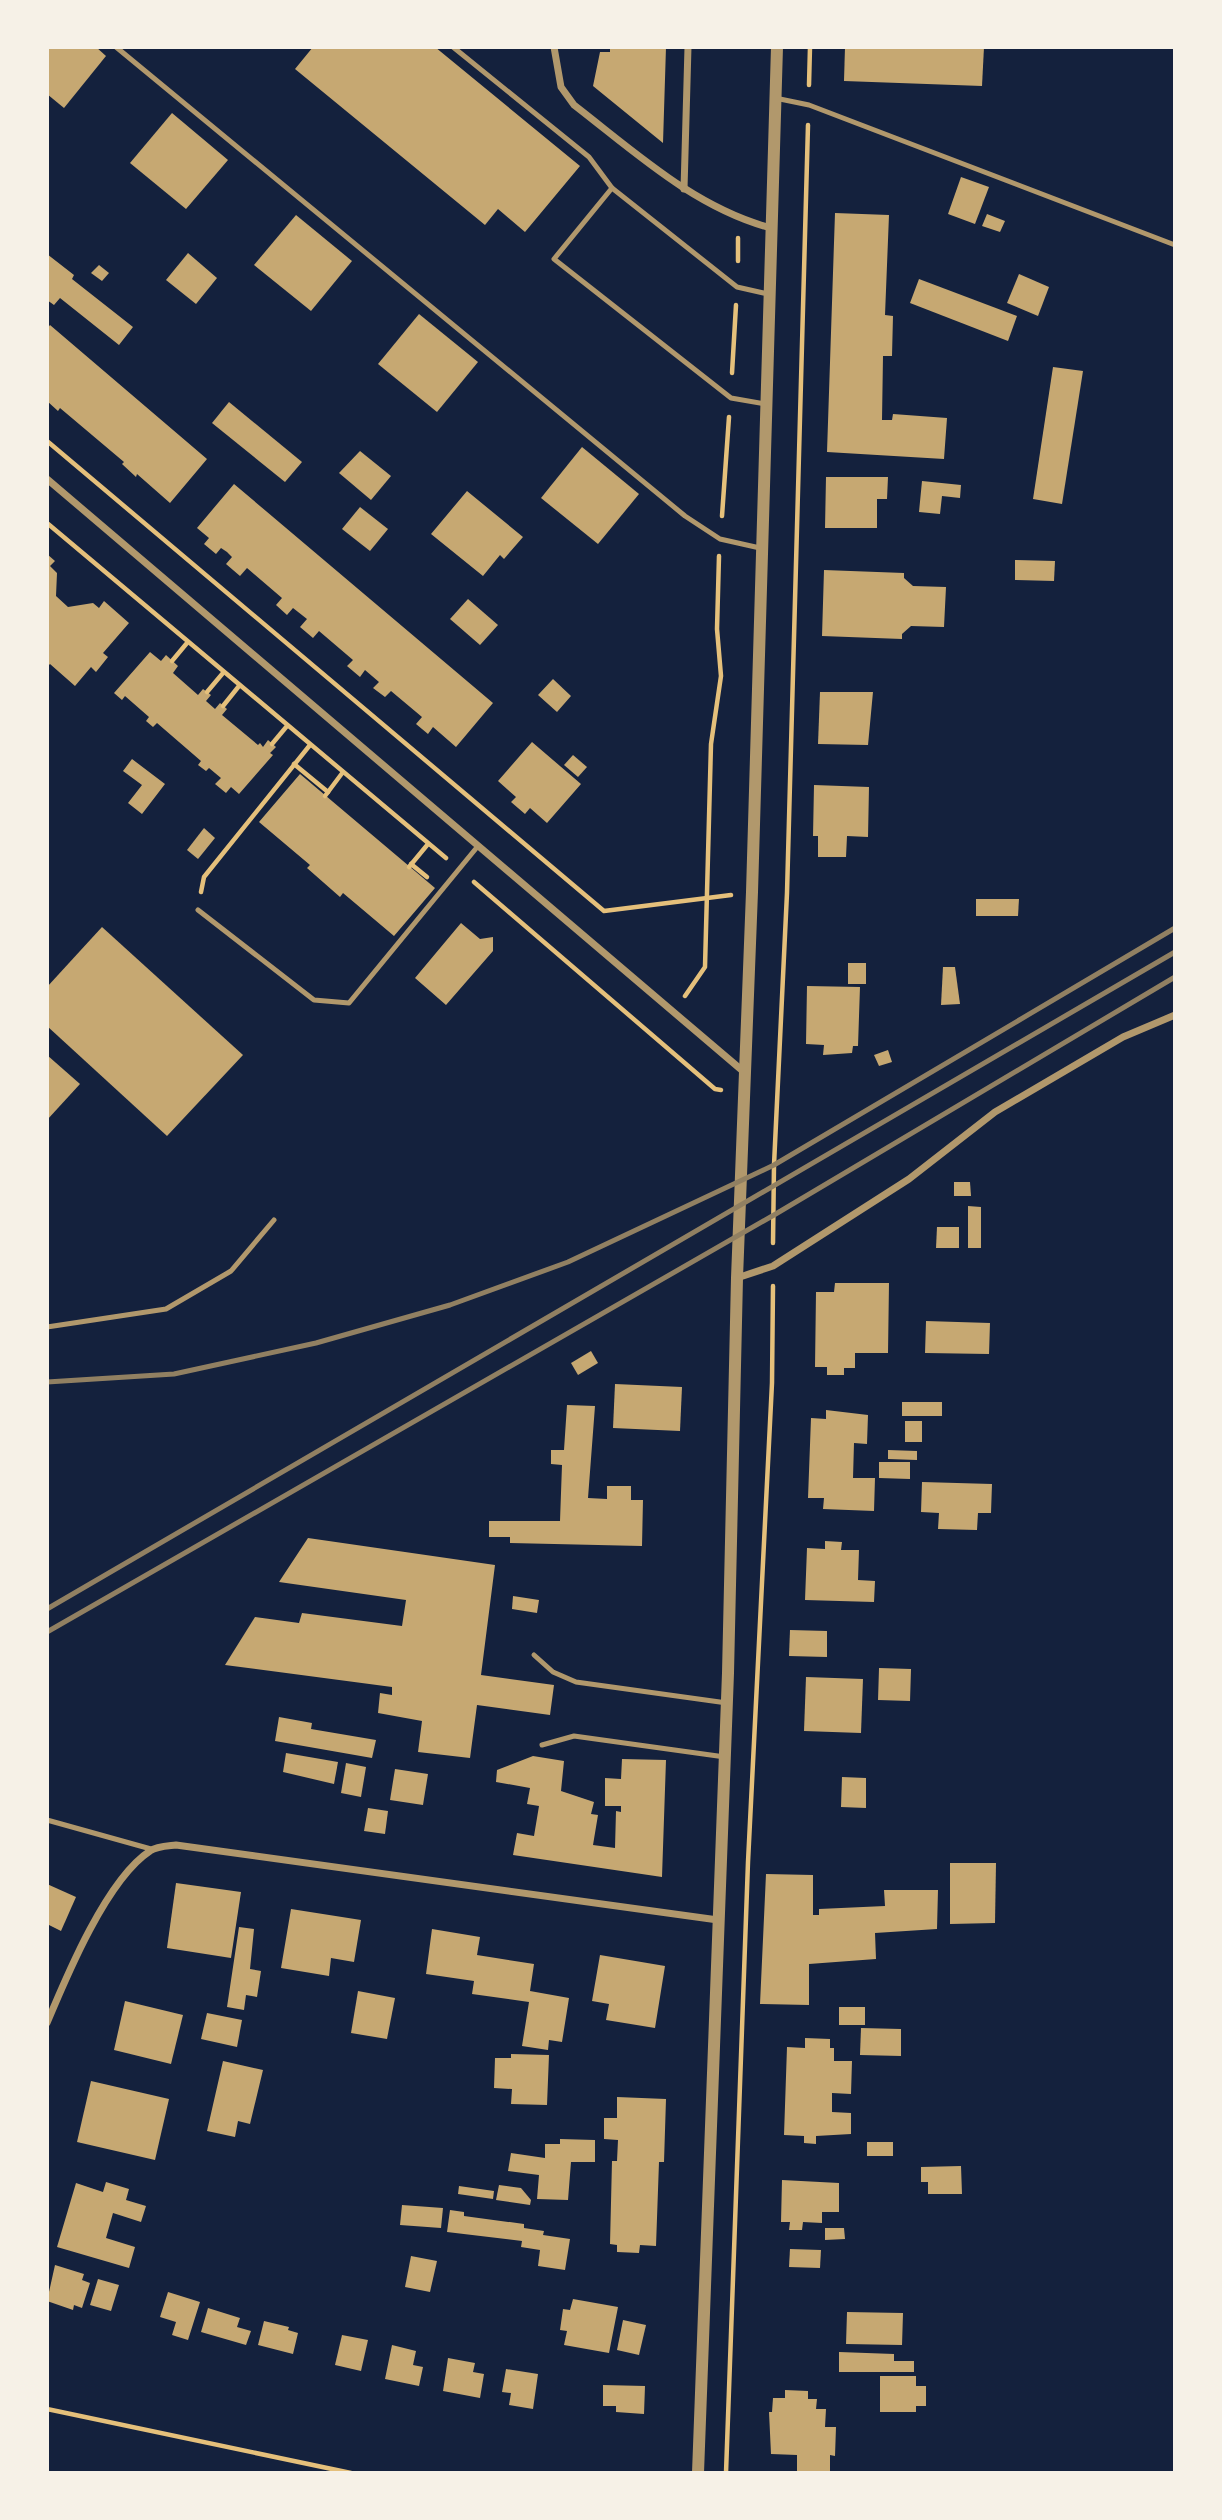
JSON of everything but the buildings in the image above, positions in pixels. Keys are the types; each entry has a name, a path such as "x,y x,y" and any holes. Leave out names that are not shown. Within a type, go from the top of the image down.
{"street":[{"path":"554,47 561,87 574,105 684,189 739,220 771,228"},
{"path":"684,189 688,47"},
{"path":"698,2473 727,1703 737,1278 752,892 777,47"},
{"path":"47,479 744,1072"},
{"path":"737,1278 773,1266 909,1179 995,1112 1123,1037 1175,1015"},
{"path":"47,2023 68,1974 120,1879 151,1849 176,1845 718,1920"}],"lane":[{"path":"116,47 685,516 720,539 761,548"},
{"path":"453,47 589,157 612,188 737,287 768,295"},
{"path":"775,98 809,105 1175,245"},
{"path":"612,188 554,260 731,398 765,404"},
{"path":"198,910 314,1000 349,1003 478,846"},
{"path":"47,1327 166,1309 231,1271 274,1220"},
{"path":"534,1655 553,1672 576,1682 727,1703"},
{"path":"542,1745 574,1736 725,1757"},
{"path":"47,1820 151,1849"}],"path":[{"path":"671,1052 674,1012 705,967 711,744 721,676 717,629 720,539 731,398 739,220"},
{"path":"47,441 604,911 752,892 787,893"},
{"path":"47,523 624,1008 715,1089 777,1094"},
{"path":"172,661 187,643"},
{"path":"207,692 223,673"},
{"path":"223,706 239,686"},
{"path":"272,744 287,726"},
{"path":"198,910 204,877 310,745"},
{"path":"294,764 327,794 343,772"},
{"path":"409,867 428,844"},
{"path":"47,2409 351,2473"}],"railway":[{"path":"47,1382 174,1374 316,1343 450,1305 568,1262 774,1165 1175,928"},
{"path":"47,1609 1175,952"},
{"path":"47,1632 774,1215 1175,977"}]}
